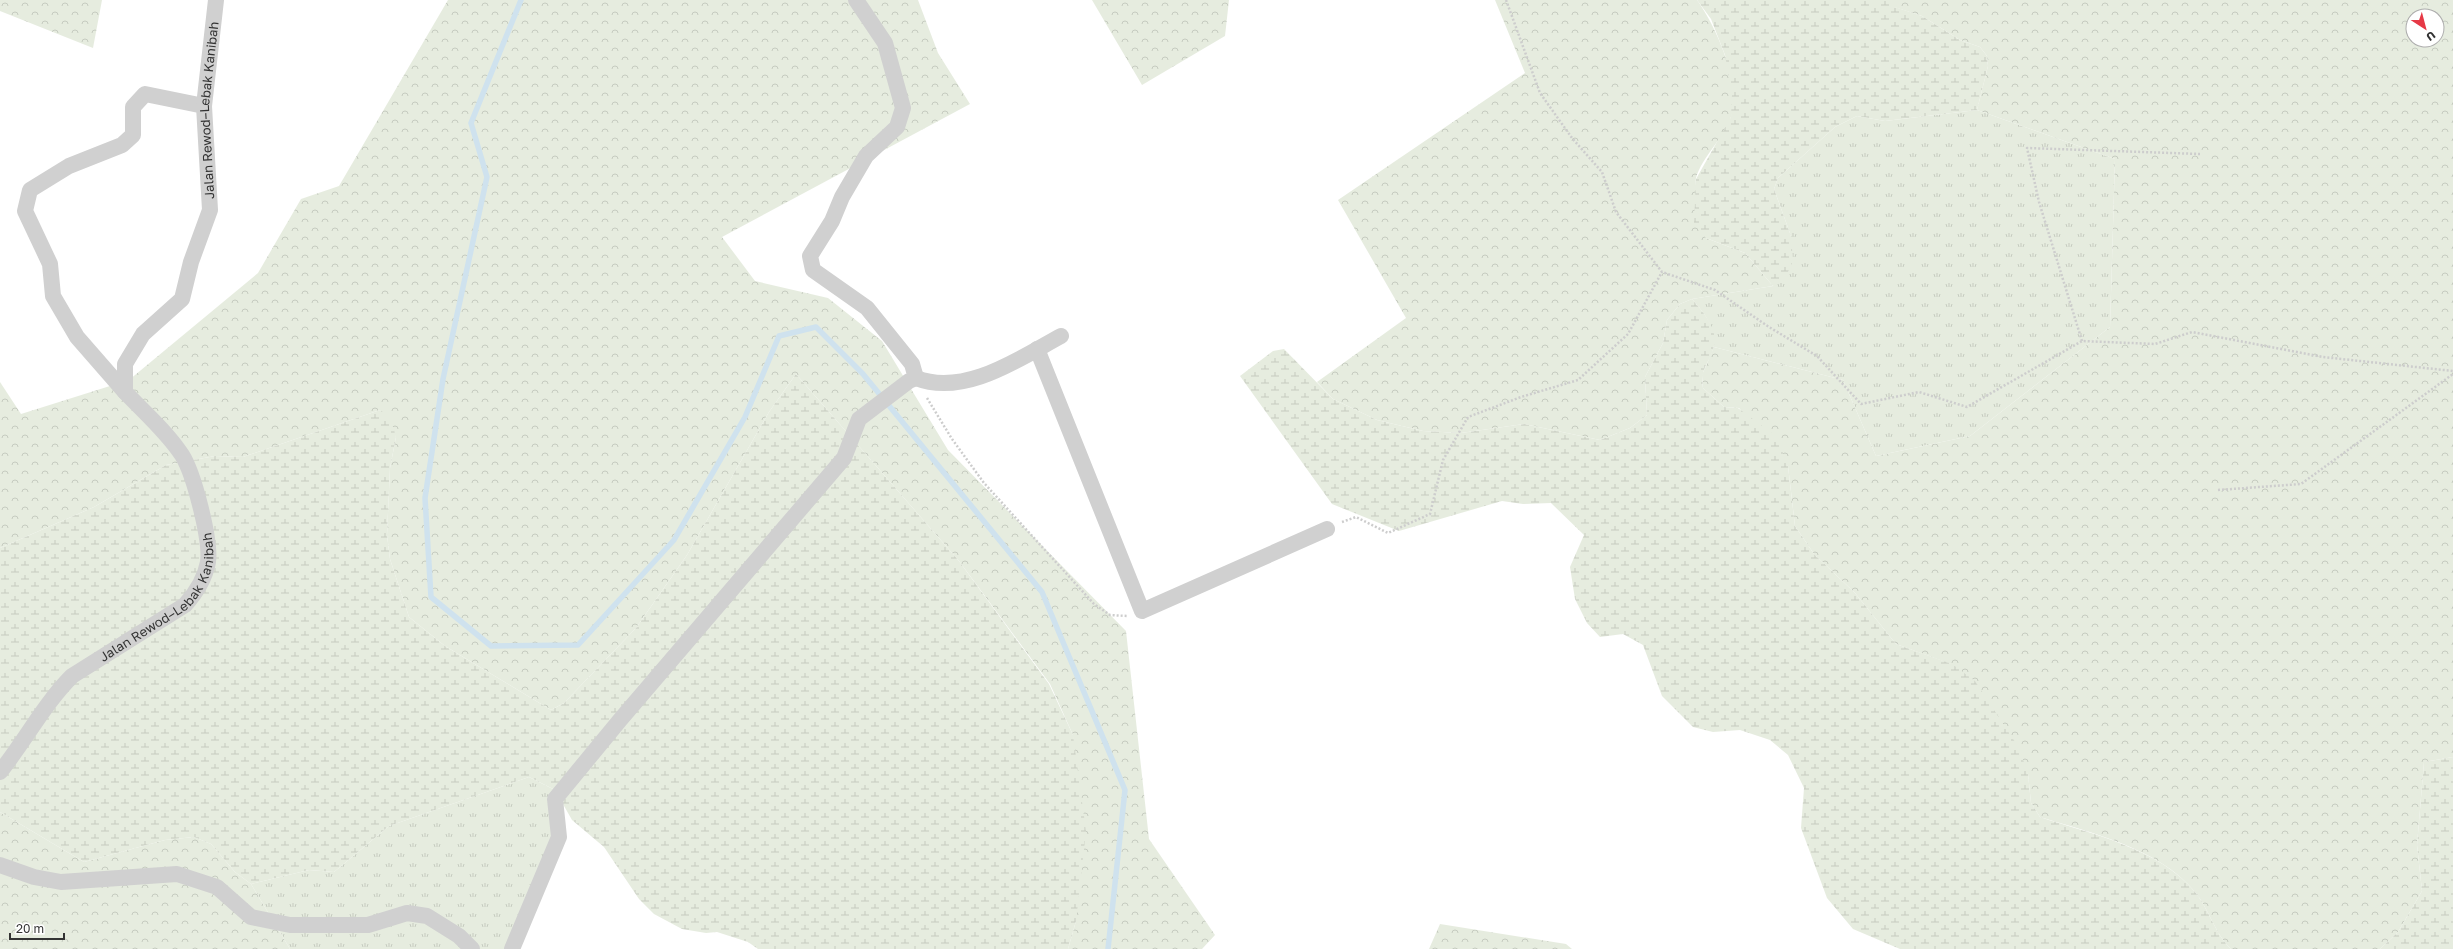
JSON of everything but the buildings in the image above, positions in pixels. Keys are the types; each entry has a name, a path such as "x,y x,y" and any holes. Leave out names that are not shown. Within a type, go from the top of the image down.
{"street":[{"name":"Jalan Rewod–Lebak Kanibah","path":"0,772 23,744 60,689 72,676 185,605 196,593 208,562 204,526 197,494 183,457 170,439 124,392 125,364 143,334 182,299 191,262 210,210 204,106 216,0"},
{"path":"856,0 885,43 903,108 897,127 866,156 842,197 832,221 810,256 813,270 867,308 912,364 912,380"},
{"path":"124,392 77,337 53,296 50,264 25,211 30,190 69,166 122,145 133,135 133,107 145,94 204,106"},
{"path":"512,949 559,837 555,799 620,720 844,458 859,419 912,380 949,383 997,372 1037,348 1061,336"},
{"path":"1037,348 1142,611 1327,529"},
{"path":"0,865 34,877 61,882 177,874 217,887 251,916 290,926 368,925 407,913 427,916 460,936 472,949"}],"path":[{"path":"1506,0 1540,93 1572,138 1602,172 1616,212 1662,272 1715,290 1769,327 1817,356 1861,404 1919,392 1967,407 2082,341 2155,344 2192,332 2323,357 2453,370"},
{"path":"2082,341 2039,202 2027,148 2200,154"},
{"path":"1327,529 1356,517 1388,533 1430,514 1443,460 1468,417 1520,397 1578,380 1628,334 1662,272"},
{"path":"2218,490 2301,484 2453,374"},
{"path":"912,380 952,440 984,483 1094,604 1110,615 1126,616 1142,611"}],"green space":[{"path":"0,0 102,0 93,48 0,11"},
{"path":"448,0 918,0 938,53 970,104 722,237 755,281 828,298 882,341 948,450 1126,631 1149,839 1215,935 1202,949 1068,949 1076,921 1073,735 1050,684 959,561 796,374 769,412 687,555 636,628 564,703 551,710 445,646 409,617 390,559 387,535 390,468 396,437 380,410 243,457 215,456 166,465 94,507 0,548 0,382 21,414 129,380 258,273 301,199 339,186"},
{"path":"1092,0 1229,0 1225,36 1142,85"},
{"path":"1495,0 1697,0 1719,40 1730,73 1733,89 1731,117 1728,125 1699,170 1696,178 1696,189 1706,238 1745,253 1773,286 1692,299 1680,304 1667,320 1663,343 1645,377 1647,415 1630,428 1600,440 1524,424 1461,433 1423,431 1377,420 1333,399 1317,382 1406,318 1338,200 1525,73"},
{"path":"1697,0 1895,0 1895,7 1922,16 1960,40 1980,47 1987,56 1988,66 1977,110 1885,121 1857,116 1835,127 1778,178 1774,189 1791,236 1793,261 1787,274 1773,286 1745,253 1706,238 1694,223 1696,179 1731,117 1732,94 1725,55 1711,19"},
{"path":"1895,0 2453,0 2453,757 2424,762 2417,845 2422,891 2398,932 2380,949 2231,949 2216,929 2195,892 2180,877 2163,864 2144,853 2123,844 2040,817 2031,803 2028,774 1951,664 1896,644 1855,593 1814,554 1795,526 1788,466 1739,408 1724,407 1703,388 1702,375 1714,347 1843,380 1876,456 1970,436 2110,327 2115,159 1977,110 1988,66 1987,56 1980,47 1960,40 1922,16 1894,7"},
{"path":"1977,110 2115,159 2110,327 1970,436 1876,456 1843,380 1714,347 1711,327 1705,315 1692,299 1773,286 1791,236 1774,189 1778,178 1835,127 1857,116 1885,121"},
{"path":"1692,299 1709,321 1715,339 1712,352 1704,370 1702,381 1703,388 1724,407 1738,408 1777,437 1788,466 1795,526 1814,554 1855,593 1896,644 1952,664 1975,681 2019,748 2028,774 2031,803 2040,817 2123,844 2144,853 2163,864 2180,877 2195,892 2216,929 2231,949 1900,949 1853,929 1827,898 1801,828 1804,788 1788,755 1770,740 1740,730 1713,732 1693,727 1662,696 1643,645 1623,634 1600,637 1587,623 1575,599 1570,567 1584,535 1551,503 1523,504 1502,501 1399,531 1332,504 1240,376 1273,351 1284,349 1333,399 1377,420 1423,431 1461,433 1524,424 1600,440 1630,428 1647,415 1645,377 1663,343 1667,320 1680,304"},
{"path":"796,374 959,561 1049,684 1073,735 1086,831 1076,921 1068,949 758,949 748,942 717,932 706,933 682,929 654,914 639,899 604,847 572,820 555,790 529,777 389,826 334,872 309,870 251,884 235,872 211,844 194,837 165,840 84,862 0,812 0,548 94,507 166,465 215,456 243,457 380,410 390,417 396,437 390,468 387,535 390,559 409,617 445,646 551,710 564,703 636,628 687,555 769,412"},
{"path":"2453,757 2453,949 2380,949 2398,932 2422,891 2417,845 2424,762"},
{"path":"529,777 555,790 554,835 508,949 290,949 251,884 309,870 334,872 389,826"},
{"path":"0,812 84,862 165,840 194,837 211,844 235,872 251,884 290,949 0,949"},
{"path":"1440,924 1566,944 1572,949 1429,949"}],"waterway":[{"path":"521,0 471,123 487,177 443,379 425,498 431,597 491,646 578,645 674,540 745,417 779,336 816,327 863,374 1042,592 1125,790 1108,949"}]}
